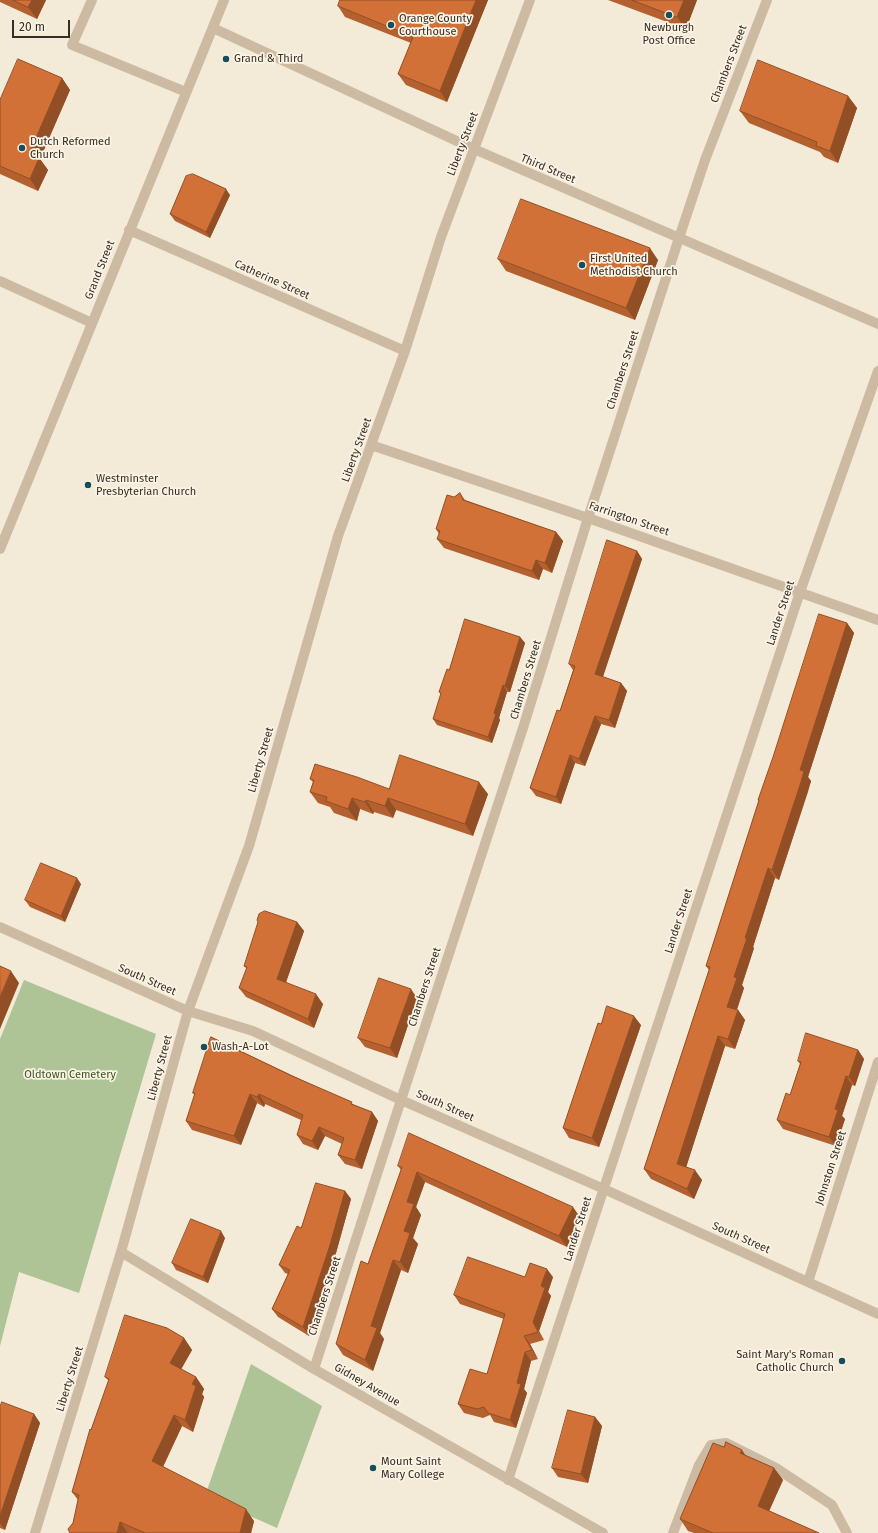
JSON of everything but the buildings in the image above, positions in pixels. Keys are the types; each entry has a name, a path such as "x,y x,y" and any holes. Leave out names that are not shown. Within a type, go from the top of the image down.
{"street":[{"path":"92,0 72,45 186,92"},
{"name":"Grand Street","path":"0,549 224,0"},
{"name":"Liberty Street","path":"35,1533 122,1252 188,1011 249,846 338,536 405,351 441,237 530,0"},
{"name":"Chambers Street","path":"314,1369 523,728 588,518 679,238 705,160 767,0"},
{"name":"Third Street","path":"212,28 474,149 878,324"},
{"name":"Catherine Street","path":"129,230 405,351"},
{"path":"0,281 92,323"},
{"name":"Lander Street","path":"508,1480 800,592 878,371"},
{"name":"Farrington Street","path":"371,445 588,518 878,620"},
{"name":"South Street","path":"0,927 188,1011 253,1031 401,1100 604,1189 878,1314"},
{"name":"Johnston Street","path":"808,1282 878,1062"},
{"name":"Gidney Avenue","path":"122,1252 314,1369 603,1533"},
{"path":"673,1533 699,1466 710,1445 726,1443 776,1468 832,1505 847,1533"}],"green space":[{"name":"Oldtown Cemetery","path":"24,980 156,1034 79,1293 19,1272 0,1346 0,1039"},
{"path":"251,1364 322,1406 277,1528 205,1496"}],"place":[{"name":"Newburgh Post Office","path":"669,15"},
{"name":"Orange County Courthouse","path":"391,25"},
{"name":"Grand & Third","path":"226,59"},
{"name":"Dutch Reformed Church","path":"22,148"},
{"name":"First United Methodist Church","path":"582,265"},
{"name":"Westminster Presbyterian Church","path":"88,485"},
{"name":"Wash-A-Lot","path":"204,1047"},
{"name":"Saint Mary's Roman Catholic Church","path":"842,1361"},
{"name":"Mount Saint Mary College","path":"373,1468"}]}
